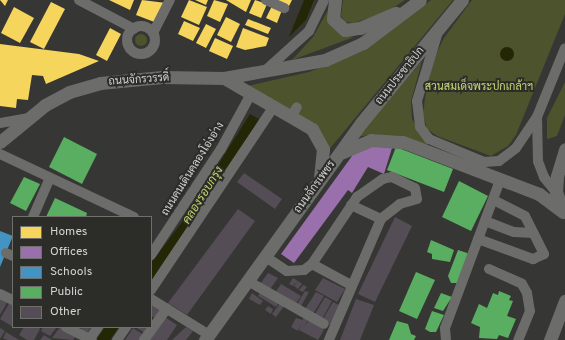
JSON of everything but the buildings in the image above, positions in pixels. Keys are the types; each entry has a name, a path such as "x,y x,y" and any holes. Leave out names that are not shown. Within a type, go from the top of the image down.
{"main road":[{"path":"335,0 333,19 338,27 350,30 416,3"},
{"name":"ถนนประชาธิปก","path":"340,154 462,0"},
{"path":"260,74 304,66 343,52 381,31 416,3"},
{"name":"ถนนจักรวรรดิ์","path":"0,142 28,118 69,92 100,83 162,77 224,78 260,74"},
{"path":"224,78 272,105 294,111 312,129 323,149 318,183"},
{"name":"ถนนจักรเพชร","path":"207,337 340,154 356,144 389,139 545,196 564,214"},
{"path":"556,192 559,164 565,149"},
{"name":"ถนนจักรเพชร","path":"556,192 564,214"},
{"path":"550,340 565,301"}],"street":[{"path":"79,0 134,28"},
{"path":"153,33 142,26 134,28 128,36 128,45 138,53 147,52 154,46 153,33 170,0"},
{"path":"266,0 284,8"},
{"path":"260,74 300,42 324,0"},
{"path":"444,21 425,65 417,101 420,127 429,139 484,162 498,161 516,148 537,117 565,48"},
{"name":"ถนนคนเดินคลองโอ่งอ่าง","path":"152,254 221,150 254,95"},
{"path":"152,288 272,105"},
{"path":"537,117 538,161 544,177 556,192"},
{"name":"ถนนจักรวรรดิ์","path":"0,123 28,118"},
{"path":"0,154 116,213 130,216"},
{"path":"266,257 287,271 304,270 312,264 357,197 383,179 392,177 415,188 417,199 400,204 381,219 351,285 329,340"},
{"path":"33,216 49,180"},
{"path":"446,340 445,328 494,200 500,180"},
{"path":"478,239 539,259 544,254 543,246 525,216 494,200"},
{"path":"351,205 381,219"},
{"path":"485,221 514,232 534,233"},
{"path":"312,264 351,285"},
{"path":"489,269 522,284 527,293 530,311 518,340"},
{"path":"248,282 324,324"},
{"path":"0,294 12,300"},
{"path":"152,300 167,308 207,337"},
{"path":"144,340 167,308"},
{"path":"68,328 90,340 97,328"},
{"path":"117,340 125,328"}],"green space":[{"path":"343,0 405,0 387,12 354,23 345,22 341,16"},
{"name":"สวนสมเด็จพระปกเกล้าฯ","path":"431,0 453,0 327,152 324,143 247,86 309,72 363,51"},
{"name":"สวนสมเด็จพระปกเกล้าฯ","path":"472,0 565,0 565,14 516,135 508,146 491,156 437,136 427,129 423,114 429,68 444,38"},
{"path":"328,10 345,35 354,37 292,60 313,37"},
{"path":"139,34 143,34 147,40 143,46 139,46 135,42 135,38"},
{"path":"422,61 411,101 412,119 428,145 374,134 357,137"},
{"path":"565,82 565,115 557,136 547,139 547,118"}],"water":[{"path":"304,0 314,0 306,20 289,37"},
{"path":"504,47 510,47 514,51 514,57 510,61 504,61 500,57 500,51"},
{"name":"คลองรอบกรุง","path":"250,114 259,119 237,158 152,281 152,262 182,222"},
{"path":"104,328 118,328 110,340 96,340"}]}
